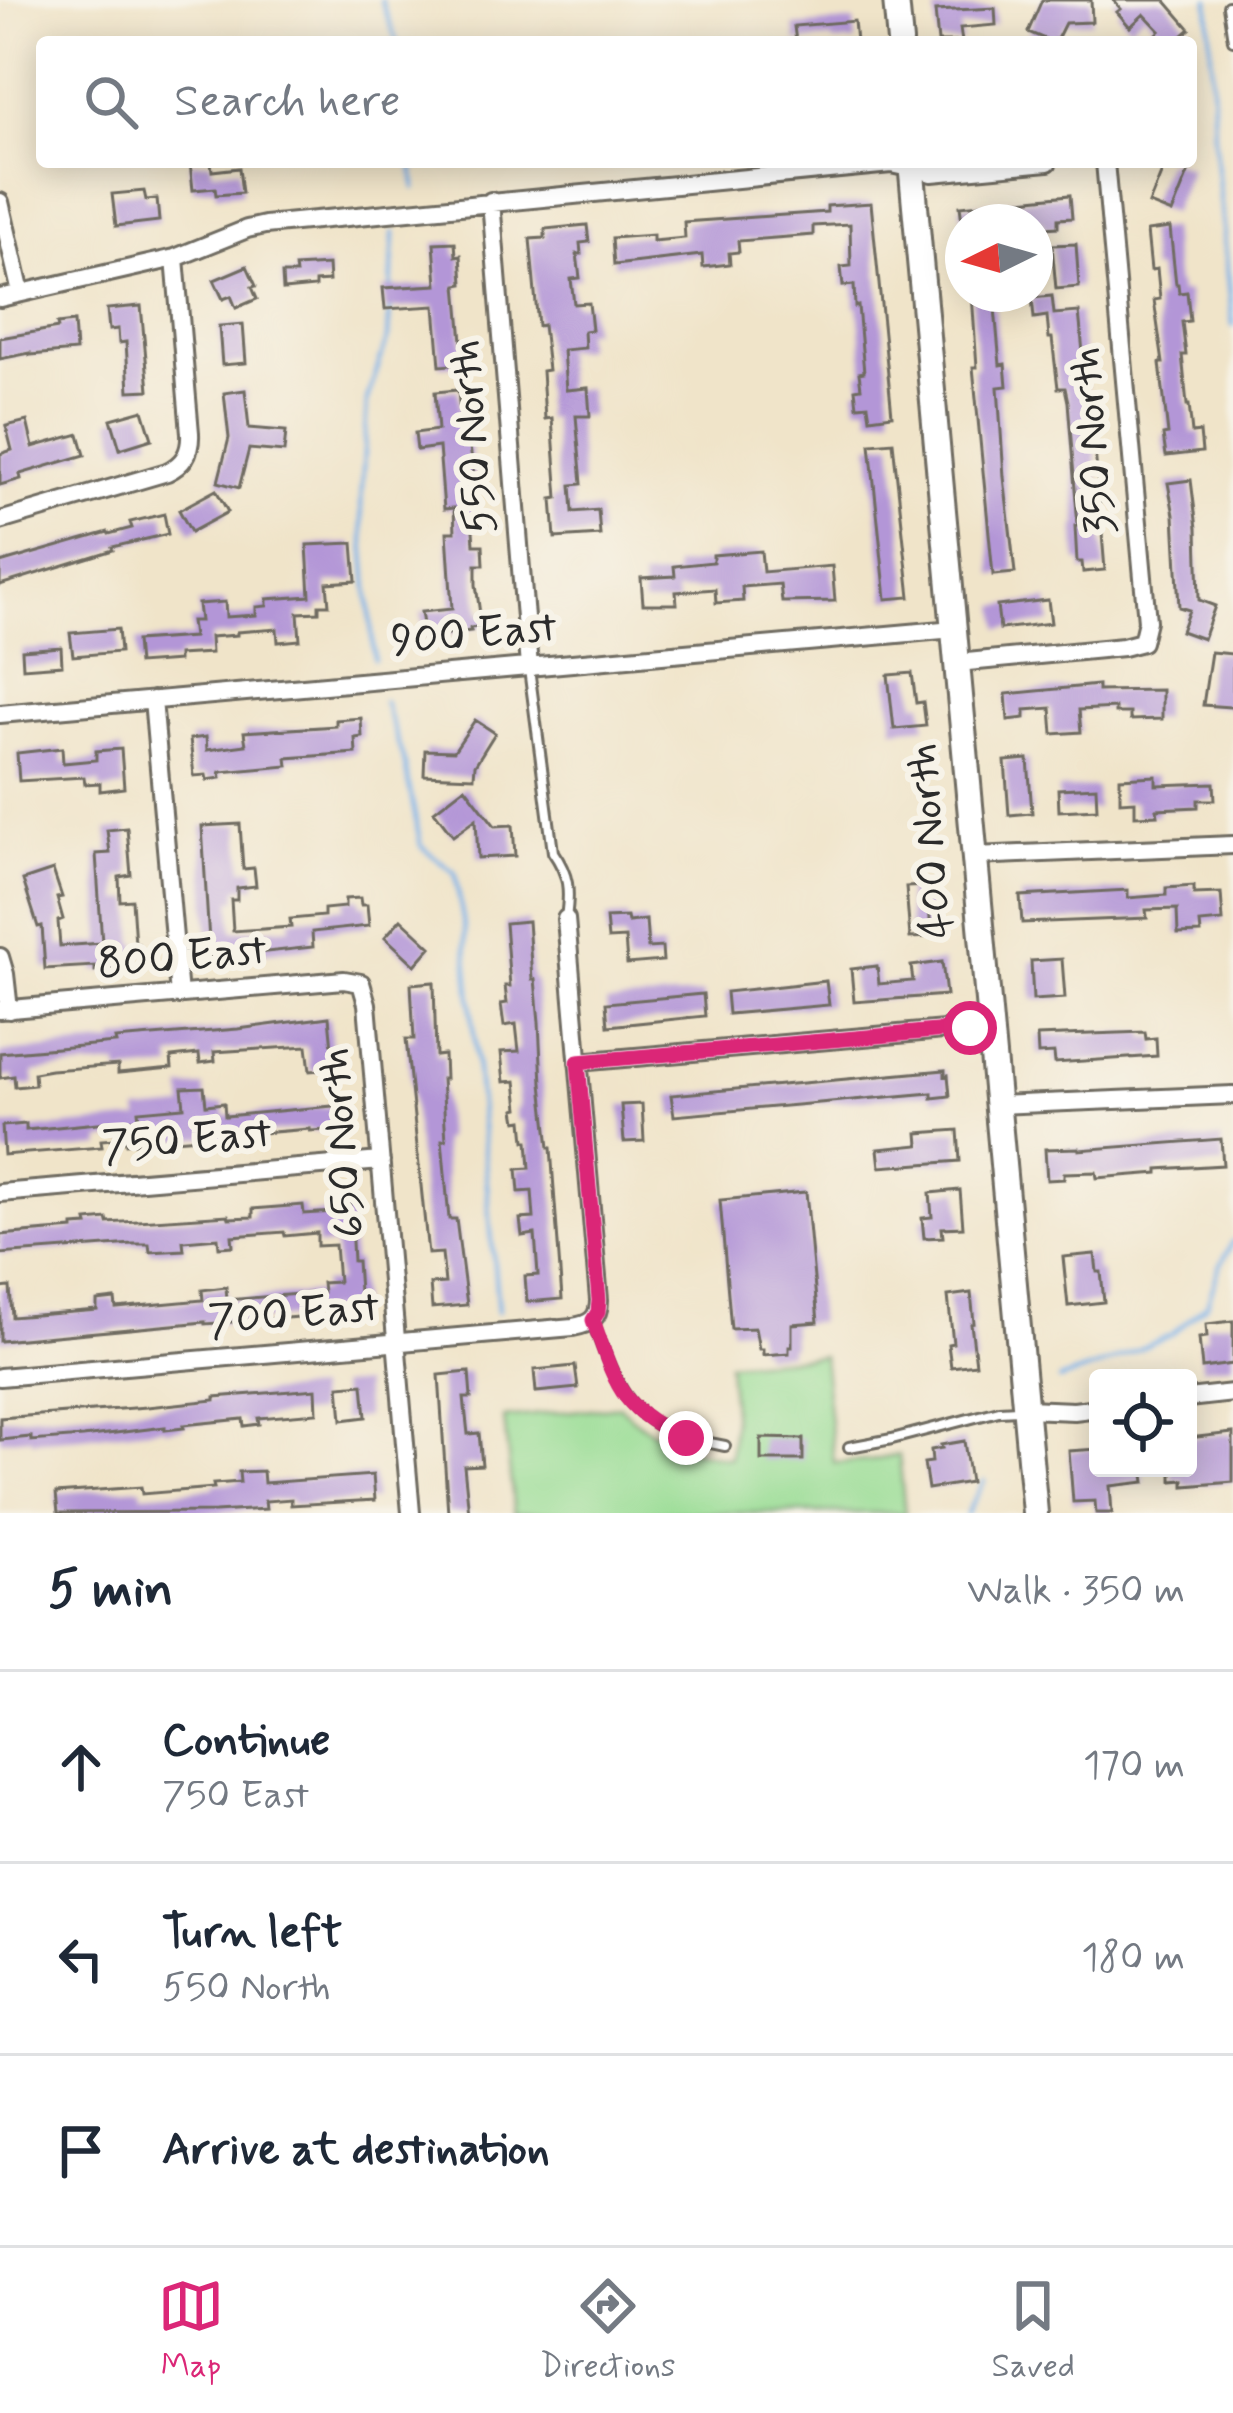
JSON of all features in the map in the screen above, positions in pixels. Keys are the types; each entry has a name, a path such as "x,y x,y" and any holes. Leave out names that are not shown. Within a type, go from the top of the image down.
{"main road":[{"path":"896,0 899,36"},
{"name":"400 North","path":"911,168 1035,1513"}],"street":[{"path":"0,298 175,257 265,225 848,168"},
{"path":"919,168 932,173 985,168"},
{"name":"350 North","path":"957,663 1142,642 1147,621 1106,168"},
{"name":"550 North","path":"491,201 530,667"},
{"path":"0,202 21,293"},
{"path":"0,521 167,472 182,462 190,446 175,257"},
{"name":"900 East","path":"0,714 954,629"},
{"path":"153,700 179,995"},
{"path":"974,856 1233,845"},
{"path":"566,919 599,1300 593,1320"},
{"name":"800 East","path":"0,957 5,974 4,1010 344,980 361,983"},
{"name":"650 North","path":"361,983 367,1004 411,1513"},
{"path":"578,1062 990,1026"},
{"path":"998,1105 1233,1095"},
{"name":"750 East","path":"0,1193 381,1161"},
{"name":"700 East","path":"0,1376 573,1327 593,1320"},
{"path":"1197,1396 1233,1393"},
{"path":"1025,1409 1089,1410"}],"lane":[{"path":"1233,6 1228,6 1233,40"},
{"path":"530,667 553,852 570,886 566,919"},
{"path":"593,1320 612,1375 645,1418 664,1429 725,1447"},
{"path":"849,1447 1025,1409"}],"green space":[{"path":"823,1356 834,1463 899,1455 905,1513 514,1513 504,1418 620,1406 670,1442 730,1458 733,1422 728,1363"}],"building":[{"path":"1042,0 1091,0 1092,22 1065,23 1058,36 1028,32"},
{"path":"1113,0 1165,0 1190,29 1182,36 1155,36 1160,31 1144,14 1130,27 1117,12 1121,9"},
{"path":"995,8 996,25 960,28 961,36 937,36 935,11"},
{"path":"854,21 855,36 795,36 794,26"},
{"path":"191,168 239,168 242,193 193,190"},
{"path":"1164,168 1190,168 1172,213 1149,204"},
{"path":"144,191 146,200 157,199 159,221 116,226 112,194"},
{"path":"1070,195 1072,218 1058,219 1058,227 1053,227 1053,204 980,204"},
{"path":"871,203 892,415 870,418 868,405 857,406 855,389 861,388 859,373 864,372 858,306 854,285 843,286 841,267 851,266 850,224 813,226 813,235 738,241 739,252 729,253 730,264 703,267 702,255 614,265 612,238 685,238 684,222 827,212 827,206"},
{"path":"587,225 589,242 580,243 581,254 577,254 580,278 571,279 574,304 589,303 592,330 584,331 585,348 563,350 566,390 588,388 590,416 576,416 582,484 571,485 573,512 598,510 600,535 555,538 552,499 558,498 552,418 545,419 542,371 548,370 543,325 538,326 530,239 545,238 545,229"},
{"path":"1170,228 1176,284 1179,293 1187,292 1190,321 1182,322 1187,405 1192,433 1200,432 1202,452 1166,456 1163,363 1154,300 1160,299 1147,231"},
{"path":"455,242 456,256 461,255 463,284 457,285 464,364 440,366 435,306 385,309 383,288 437,285 434,243"},
{"path":"1076,244 1079,287 1056,289 1053,245"},
{"path":"328,265 329,281 283,290 282,274 296,274 295,267"},
{"path":"247,266 257,299 236,308 231,296 223,299 214,280"},
{"path":"1053,305 1054,314 1079,312 1105,570 1083,572 1082,562 1077,562 1068,402 1065,388 1058,388 1047,316 1034,318 1033,312 1053,312"},
{"path":"141,306 149,390 129,391 126,342 119,343 118,329 109,330 107,309"},
{"path":"973,312 995,312 1000,365 1005,364 1007,386 998,387 1015,573 993,575 973,367 977,367"},
{"path":"74,322 76,351 0,359 0,338"},
{"path":"243,324 246,363 222,365 219,326"},
{"path":"245,390 249,428 286,431 284,452 249,449 239,488 218,482 229,438 224,393"},
{"path":"458,390 461,428 467,428 473,467 474,545 483,545 484,565 476,565 476,585 480,614 485,614 487,626 425,637 421,612 452,609 447,532 455,532 454,508 444,509 439,447 417,450 415,433 438,430 435,392"},
{"path":"143,410 152,439 120,449 111,419"},
{"path":"27,421 33,447 79,434 85,455 20,474 21,479 0,485 0,454 12,450 6,426"},
{"path":"893,442 910,597 886,599 870,444"},
{"path":"1191,480 1199,600 1215,606 1203,639 1181,631 1189,610 1179,607 1168,483"},
{"path":"216,490 228,512 191,532 179,510"},
{"path":"164,514 168,534 112,547 0,585 0,563 132,528 130,522"},
{"path":"353,543 356,581 327,583 329,605 319,605 319,612 298,613 300,640 278,642 277,629 237,632 210,637 211,653 138,664 136,641 193,637 191,621 200,621 198,604 225,602 226,617 256,615 256,607 267,606 267,599 310,596 307,545"},
{"path":"761,551 763,572 832,566 835,601 782,602 780,584 742,587 743,601 716,603 715,589 676,592 677,604 643,604 641,578 675,576 674,566 713,562 713,555"},
{"path":"1048,600 1051,623 1000,629 997,606"},
{"path":"118,629 120,652 73,656 70,633"},
{"path":"61,647 62,665 23,668 22,650"},
{"path":"1211,652 1233,654 1230,707 1203,705"},
{"path":"912,673 916,703 923,702 926,726 894,729 888,675"},
{"path":"1098,685 1098,691 1162,690 1162,719 1130,720 1130,713 1115,713 1115,708 1079,710 1081,732 1053,734 1051,708 1025,710 1025,718 1008,720 1006,694"},
{"path":"361,718 362,737 355,738 356,753 287,758 288,766 220,772 221,778 207,780 206,775 194,776 190,739 206,737 207,750 246,745 244,732 336,726 336,720"},
{"path":"475,720 495,733 475,765 474,777 424,775 425,750 454,751"},
{"path":"62,748 63,763 96,760 96,751 121,749 124,788 100,791 100,783 85,784 84,777 19,781 17,753"},
{"path":"1028,759 1032,813 1009,815 1005,761"},
{"path":"1156,776 1156,785 1214,783 1215,800 1135,816 1135,801 1120,802 1120,778"},
{"path":"465,787 495,826 513,825 515,856 478,858 476,819 453,836 434,811"},
{"path":"1096,787 1097,809 1059,811 1058,789"},
{"path":"240,824 243,869 254,868 256,886 237,888 237,900 231,900 233,931 291,927 290,919 324,916 324,909 345,907 345,899 360,898 361,905 367,905 369,926 312,932 313,947 210,958 202,826"},
{"path":"127,828 131,875 119,877 120,901 132,900 140,968 45,969 42,926 38,927 23,880 53,870 62,897 57,898 63,919 58,921 60,946 102,943 96,854 110,853 107,830"},
{"path":"928,886 931,937 910,938 906,887"},
{"path":"1194,886 1194,894 1221,893 1223,921 1200,923 1201,933 1178,934 1177,909 1146,910 1147,918 1022,923 1020,896 1128,890 1128,898 1166,895 1166,888"},
{"path":"627,917 628,922 646,920 648,948 662,947 663,961 627,964 625,938 608,939 606,918"},
{"path":"401,919 431,947 415,965 385,937"},
{"path":"528,921 562,1299 527,1302 525,1276 538,1275 535,1234 522,1236 520,1219 534,1218 532,1191 519,1192 517,1169 530,1168 528,1141 523,1120 517,1121 516,1081 504,1082 501,1052 519,1051 516,1024 504,1026 501,1004 507,1003 505,986 510,986 505,923"},
{"path":"1062,959 1065,998 1033,1000 1031,961"},
{"path":"942,962 946,995 854,1002 851,969 877,966 879,984 913,981 911,966"},
{"path":"826,981 829,1005 728,1014 726,992"},
{"path":"434,982 436,1056 444,1055 446,1140 442,1140 449,1219 456,1219 467,1305 432,1308 430,1284 445,1283 442,1253 428,1254 406,1039 414,1039 411,984"},
{"path":"703,994 705,1016 608,1026 606,1003"},
{"path":"329,1017 334,1069 310,1071 307,1046 214,1052 215,1061 200,1063 199,1054 171,1057 172,1068 118,1073 118,1065 51,1070 34,1073 35,1085 15,1087 14,1076 0,1078 0,1053"},
{"path":"1145,1032 1146,1039 1156,1038 1157,1056 1055,1063 1054,1053 1038,1054 1037,1036"},
{"path":"945,1070 950,1096 932,1098 932,1093 674,1116 671,1095"},
{"path":"204,1087 206,1105 224,1103 225,1116 344,1105 346,1129 126,1144 125,1138 101,1140 102,1147 4,1155 2,1126 26,1124 26,1130 139,1119 138,1111 184,1107 182,1088"},
{"path":"642,1104 644,1141 624,1142 621,1105"},
{"path":"958,1130 960,1161 880,1167 878,1149 919,1145 918,1133"},
{"path":"1221,1139 1223,1165 1097,1178 1096,1172 1064,1173 1064,1179 1047,1180 1045,1149"},
{"path":"960,1190 963,1227 942,1228 943,1237 924,1238 922,1218 932,1217 930,1193"},
{"path":"806,1192 818,1322 792,1324 789,1353 763,1355 755,1328 731,1329 720,1200"},
{"path":"350,1204 360,1307 312,1311 312,1316 0,1341 0,1288 10,1287 12,1317 97,1310 97,1301 115,1299 116,1308 203,1300 202,1290 226,1287 227,1300 323,1292 322,1283 338,1282 335,1245 317,1246 317,1233 232,1236 233,1246 219,1247 218,1238 183,1241 184,1250 150,1252 149,1244 133,1244 0,1254 0,1235 73,1229 88,1225 87,1221 107,1219 108,1223 253,1217 253,1209 303,1205 304,1214 333,1212 332,1205"},
{"path":"1095,1254 1104,1302 1068,1306 1063,1257"},
{"path":"971,1293 976,1364 951,1367 948,1296"},
{"path":"1233,1321 1233,1364 1202,1368 1199,1338 1207,1337 1206,1324"},
{"path":"575,1366 578,1388 536,1392 534,1370"},
{"path":"469,1372 471,1398 464,1398 468,1434 479,1433 482,1465 464,1466 469,1513 448,1513 439,1375"},
{"path":"363,1384 366,1417 342,1420 339,1386"},
{"path":"316,1389 317,1413 258,1418 259,1424 244,1426 243,1419 165,1430 0,1440 0,1418"},
{"path":"1233,1433 1233,1482 1184,1486 1184,1480 1172,1481 1172,1477 1197,1477 1197,1437"},
{"path":"761,1438 803,1439 803,1460 761,1460"},
{"path":"964,1441 970,1482 928,1489 924,1463 932,1462 931,1450"},
{"path":"1089,1450 1089,1477 1144,1477 1145,1482 1110,1486 1112,1513 1096,1513 1095,1501 1073,1502 1069,1451"},
{"path":"263,1471 264,1483 373,1475 375,1500 291,1505 291,1499 265,1501 266,1509 215,1512 58,1513 56,1493 141,1487 142,1494 214,1488 213,1484 240,1482 239,1472"}],"waterway":[{"path":"381,0 395,36"},
{"path":"1209,0 1214,137 1233,325"},
{"path":"413,168 415,188"},
{"path":"391,293 394,233"},
{"path":"374,659 361,504 367,400 388,337 390,305"},
{"path":"384,701 405,765 421,846 455,873 465,932 498,1311"},
{"path":"1059,1380 1172,1334 1207,1304 1233,1241"},
{"path":"967,1513 984,1481"}],"route":[{"path":"686,1438 645,1418 623,1394 593,1320 599,1300 578,1062 970,1028"}]}
